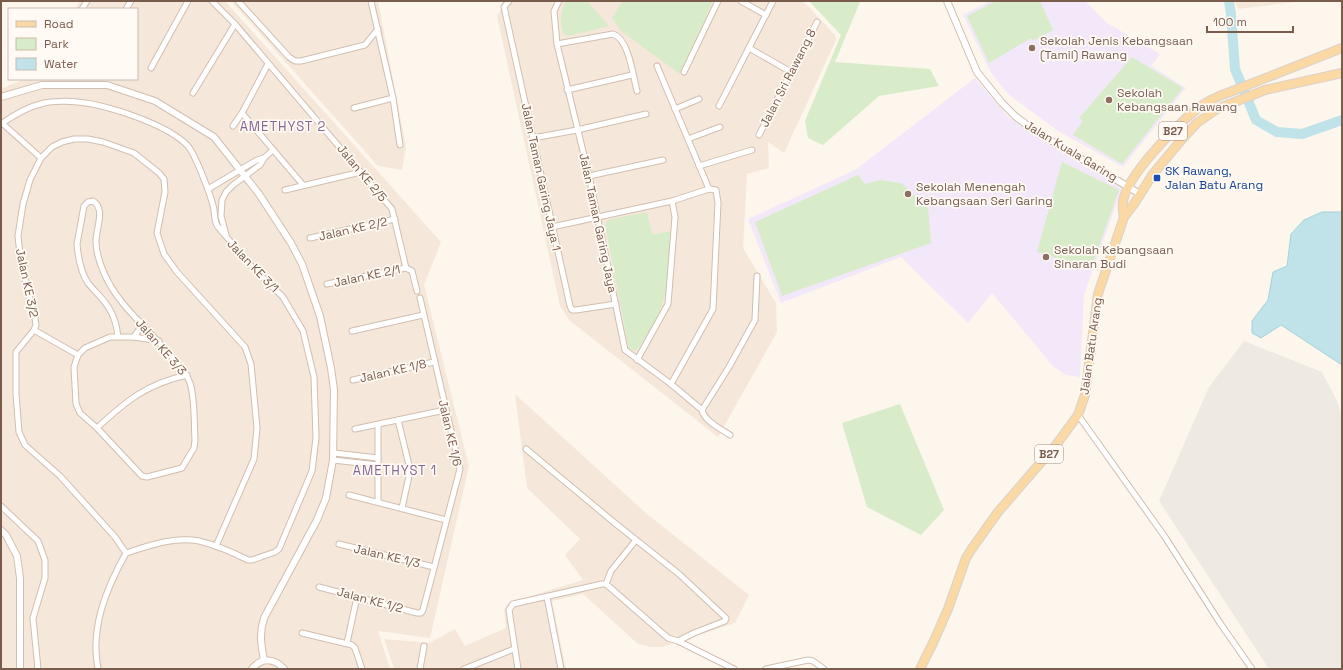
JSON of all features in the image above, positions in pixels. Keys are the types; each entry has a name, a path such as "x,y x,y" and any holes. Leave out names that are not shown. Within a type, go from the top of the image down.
{"main road":[{"name":"Jalan Batu Arang","path":"1124,217 1123,201 1129,186 1143,165 1177,127 1198,108 1213,99 1342,48"},
{"name":"Jalan Batu Arang","path":"920,669 933,643 966,558 998,512 1046,457 1078,416 1086,388 1098,294 1124,217 1153,174 1167,155 1197,123 1217,109 1265,90 1342,73"}],"street":[{"path":"151,68 188,1"},
{"name":"Jalan KE 2/5","path":"212,1 235,24 392,209 406,268"},
{"path":"238,1 289,57 295,61 301,61 365,45 378,29"},
{"path":"371,1 393,98 400,145"},
{"name":"Jalan Taman Garing Jaya 1","path":"509,1 504,7 552,227 572,310 616,304"},
{"name":"Jalan Taman Garing Jaya","path":"558,1 554,11 557,44 598,217 625,350 671,384 702,410 702,414 708,420 730,435"},
{"path":"684,72 718,1"},
{"path":"741,1 766,15"},
{"path":"719,106 773,1"},
{"name":"Jalan Kuala Garing","path":"947,1 977,72 1002,103 1035,132 1129,186 1140,194"},
{"name":"Jalan Sri Rawang 8","path":"759,135 817,22"},
{"path":"193,93 235,24"},
{"path":"557,44 613,34 617,35 626,47 637,90"},
{"path":"748,48 791,72"},
{"path":"233,126 242,113 268,64"},
{"path":"657,66 709,189"},
{"path":"567,90 632,75"},
{"path":"1,97 42,82 107,85 155,101 214,137 259,194 291,243 302,264 320,316 328,346 334,390 334,453 326,498 317,520 264,618 260,638 264,660"},
{"path":"354,108 393,98"},
{"path":"675,109 699,99"},
{"name":"Jalan KE 3/1","path":"1,124 16,113 45,103 77,102 110,108 152,123 170,133 188,146 208,189 214,210 214,221 218,227 253,268 283,297 303,331 314,377 316,438 312,471 279,549 275,552 248,560 216,546"},
{"path":"242,113 303,185"},
{"path":"533,138 577,130 646,114"},
{"path":"1,124 41,158"},
{"path":"688,140 720,127"},
{"name":"Jalan KE 3/2","path":"126,553 115,537 60,476 25,445 19,432 16,394 16,352 34,330 36,325 21,264 18,236 23,204 30,180 41,158 52,147 62,142 74,139 88,139 103,142 134,153 159,173 164,179 165,192 157,233 164,254 177,272 235,335 249,354 257,428 254,459 216,546"},
{"path":"226,238 221,216 222,200 226,192 260,165 264,158 274,150"},
{"path":"700,166 752,150"},
{"path":"208,189 241,171 257,160 264,158"},
{"path":"588,176 663,160"},
{"path":"285,190 361,172"},
{"path":"552,227 672,201 709,189 716,190 718,203 713,309 671,384"},
{"path":"637,360 668,304 675,217 672,201"},
{"name":"Jalan KE 3/3","path":"78,355 74,367 76,404 80,413 97,428 142,476 147,478 182,468 194,448 195,440 191,385 187,374 159,341 116,295 104,273 96,241 100,209 97,204 88,202 84,206 77,250 84,276 109,308 118,337"},
{"name":"Jalan KE 2/2","path":"310,238 395,219"},
{"path":"406,268 412,272 418,291"},
{"name":"Jalan KE 2/1","path":"327,284 406,268"},
{"path":"702,410 729,367 754,320 757,276"},
{"name":"Jalan KE 1/6","path":"420,298 460,469 423,610 420,613"},
{"path":"352,331 423,315"},
{"path":"134,337 140,328 139,321"},
{"path":"34,330 78,355 85,348 110,337 134,337 159,341"},
{"name":"Jalan KE 1/8","path":"353,380 434,362"},
{"path":"97,428 131,398 149,387 167,379 187,374"},
{"path":"356,429 445,410"},
{"path":"1078,416 1165,537 1220,623 1252,669"},
{"path":"398,420 409,465 409,476 402,508"},
{"path":"378,425 378,502"},
{"path":"526,449 679,574 725,615 726,618 724,622 694,633 678,641"},
{"path":"334,453 378,458"},
{"path":"333,460 378,465"},
{"path":"349,495 446,520"},
{"path":"1,506 38,541 45,560 45,578 33,618 38,669"},
{"path":"1,530 17,556 20,578 20,669"},
{"path":"606,584 612,571 636,540"},
{"path":"98,669 96,630 106,592 126,553 174,541 197,541 216,546"},
{"name":"Jalan KE 1/3","path":"339,544 434,567"},
{"path":"518,669 509,610 513,604 606,584 668,638 678,641 734,669"},
{"name":"Jalan KE 1/2","path":"319,587 420,613"},
{"path":"347,643 357,596"},
{"path":"547,597 560,669"},
{"path":"302,633 352,645 355,648 362,669"},
{"path":"420,669 424,646"},
{"path":"464,669 514,649"},
{"path":"252,669 264,660 276,662 284,669"},
{"path":"766,669 808,660 813,661 824,669"}],"shaded area":[{"path":"80,1 225,1 441,242 424,285 469,466 430,638 378,631 390,669 1,669 1,89 22,80 138,80 138,8 76,8"},
{"path":"231,1 378,1 406,147 402,170 378,166"},
{"path":"506,1 801,1 808,6 835,35 836,40 784,153 768,142 769,168 747,174 743,248 776,303 777,332 718,437 569,320 560,306 497,16"},
{"path":"990,1 1085,1 1107,23 1160,54 1151,66 1186,88 1123,167 1058,131 1008,94 991,73 963,15"},
{"path":"1235,1 1304,1 1238,9"},
{"name":"Sekolah Menengah Kebangsaan Seri Garing","path":"975,78 1007,116 1049,145 1122,188 1084,295 1080,377 1066,375 1053,366 992,293 968,323 901,257 781,303 748,219 855,170"},
{"path":"1244,341 1322,372 1337,401 1342,415 1342,669 1269,669 1159,501 1209,387"},
{"path":"515,394 647,514 749,595 735,623 662,647 651,647 638,644 583,594 552,601 566,669 394,669 384,639 429,643 455,629 465,646 506,628 504,610 508,603 583,580 565,555 580,539 527,488"}],"green space":[{"path":"566,1 587,1 609,26 569,36 563,34 561,17"},
{"path":"622,1 713,1 680,74 621,31 612,18"},
{"path":"809,1 860,2 835,62 930,69 939,86 879,96 823,145 808,138 805,121 841,35"},
{"path":"996,1 1040,1 1053,30 1033,41 1031,38 989,63 967,16"},
{"path":"1132,57 1183,88 1122,164 1073,135 1083,121 1079,118"},
{"path":"1062,162 1119,190 1091,269 1037,252"},
{"path":"858,175 865,184 881,180 901,183 928,207 931,243 782,296 755,222"},
{"path":"647,212 652,235 671,231 668,269 666,289 660,311 640,346 635,351 629,349 605,225 608,220"},
{"path":"900,404 944,510 921,535 867,507 842,423"}],"water":[{"path":"1322,212 1342,212 1342,365 1281,325 1261,338 1252,333 1252,321 1268,300 1273,272 1287,266 1291,234 1304,220"}],"waterway":[{"path":"1229,1 1235,69 1256,120 1277,132 1302,134 1342,120"}],"place":[{"name":"Sekolah Jenis Kebangsaan (Tamil) Rawang","path":"1032,48"},
{"name":"Sekolah Kebangsaan Rawang","path":"1109,100"},
{"name":"SK Rawang, Jalan Batu Arang","path":"1157,178"},
{"name":"Sekolah Menengah Kebangsaan Seri Garing","path":"908,194"},
{"name":"Sekolah Kebangsaan Sinaran Budi","path":"1046,257"}],"district":[{"name":"AMETHYST 2","path":"283,126"},
{"name":"AMETHYST 1","path":"395,470"}]}
